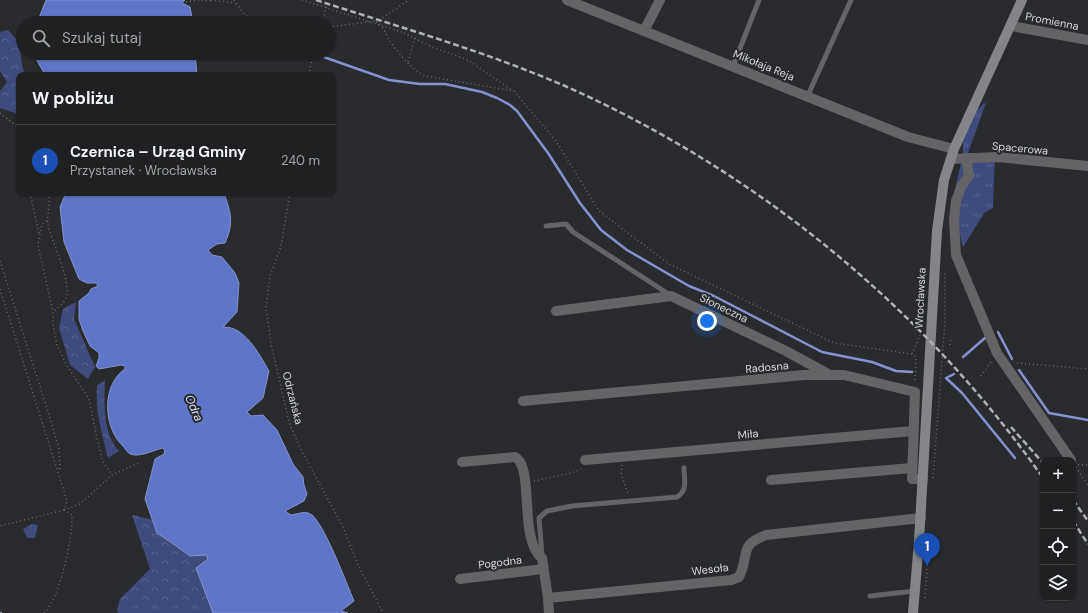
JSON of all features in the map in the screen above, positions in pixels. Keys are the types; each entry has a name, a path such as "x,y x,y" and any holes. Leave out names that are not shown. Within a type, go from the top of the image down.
{"main road":[{"name":"Wrocławska","path":"913,613 921,518 936,237 942,193 952,154 1022,0"}],"street":[{"name":"Mikołaja Reja","path":"567,0 808,95 952,154"},
{"path":"644,31 660,0"},
{"name":"Promienna","path":"1011,26 1088,40"},
{"name":"Spacerowa","path":"952,154 966,158 997,157 1088,166"},
{"path":"966,158 969,176 962,185 956,201 954,220 956,255 997,353 1069,457"},
{"path":"556,311 671,296"},
{"name":"Słoneczna","path":"671,296 786,351 828,374"},
{"name":"Radosna","path":"523,401 828,374 855,376 915,392"},
{"path":"915,392 912,479 923,479"},
{"name":"Miła","path":"589,460 913,431"},
{"path":"462,462 515,457 520,459 525,483 532,544 535,554 542,558 549,613"},
{"path":"771,480 912,468"},
{"name":"Wesoła","path":"548,598 731,580 739,577 744,568 747,547 756,539 766,536 921,518"},
{"name":"Pogodna","path":"460,579 543,569"}],"lane":[{"path":"733,66 759,0"},
{"path":"808,95 851,0"},
{"path":"546,226 566,224 573,232 671,296"},
{"path":"542,558 539,518 547,511 677,497 682,494 685,488 684,468"},
{"path":"870,596 915,591"}],"path":[{"path":"186,2 198,0 235,3"},
{"path":"234,0 246,16"},
{"path":"302,0 404,33 415,37 432,47 468,60 514,92 556,141 599,211 670,264 834,343 912,354 916,358 915,392"},
{"path":"324,16 328,0"},
{"path":"336,26 376,22 409,0"},
{"path":"376,22 416,72 425,76 514,92"},
{"path":"408,62 415,37"},
{"path":"310,72 312,60"},
{"path":"0,113 16,126"},
{"path":"31,196 40,236"},
{"path":"48,196 49,207 47,221 60,258 67,291 66,299 53,312"},
{"name":"Odrzańska","path":"289,196 281,246 270,276 266,307 271,344 289,422 300,448 343,527 358,565 383,613"},
{"path":"47,221 42,224 38,245 53,312 53,324 57,344 66,364 89,398 93,410 97,439 103,462 112,475"},
{"path":"0,261 59,449 59,474"},
{"path":"0,290 59,474 66,501 64,510"},
{"path":"919,294 922,295 924,290 927,290"},
{"path":"912,354 920,335"},
{"path":"950,345 951,337"},
{"path":"933,483 944,340"},
{"path":"981,376 997,353"},
{"path":"1005,363 1088,369"},
{"path":"626,456 621,474 624,486 632,501"},
{"path":"525,483 571,473 589,460"},
{"path":"0,526 39,518 80,504 112,475 140,462"},
{"path":"1076,463 1088,465"},
{"path":"1076,468 1088,486"},
{"path":"44,613 53,600 68,550 72,528 72,515 64,510"}],"green space":[{"path":"8,30 16,39 16,60 21,60 24,72 16,72 16,114 0,108 0,91 7,82 0,71 0,32"},
{"path":"986,103 968,153 995,154 993,208 985,212 963,247 952,203 963,154 963,141 977,110"},
{"path":"76,302 74,319 95,367 88,379 70,365 59,328 63,309"},
{"path":"105,381 107,427 114,444 119,451 108,458 97,404 97,385"},
{"path":"132,515 153,520 157,533 190,556 206,555 208,558 196,568 213,613 119,613 117,610 120,599 150,569"},
{"path":"32,524 38,525 35,538 27,538 23,529"}],"water":[{"path":"46,0 185,0 182,3 190,7 192,16 40,16"},
{"path":"37,60 196,60 197,72 43,72"},
{"name":"Odra","path":"65,196 225,196 230,212 230,230 225,243 217,244 208,250 212,255 222,257 235,273 239,283 237,312 223,327 231,328 245,336 256,349 269,371 263,398 247,412 251,416 263,415 277,430 293,464 303,477 307,494 304,501 285,511 291,515 307,513 312,515 323,530 354,601 341,611 348,613 213,613 196,568 208,559 206,555 190,556 157,533 145,499 155,459 164,454 165,451 163,448 138,455 130,454 117,439 112,429 109,419 109,396 112,385 117,376 125,369 125,366 121,365 99,369 96,366 99,353 90,346 83,331 79,319 79,301 89,293 91,289 98,286 96,283 87,283 79,279 64,242 60,207"}],"waterway":[{"path":"332,60 389,80 420,84 445,84 482,92 497,98 510,105 517,111 548,153 580,203 601,230 627,250 689,286 714,296 822,352 872,362 896,371 912,372"},
{"path":"998,332 1012,359"},
{"path":"963,357 985,338"},
{"path":"1019,370 1049,413 1088,420"},
{"path":"954,374 946,378 962,393 1015,458"}],"railway":[{"path":"316,0 441,40 534,73 565,86 635,120 703,159 769,202 831,250 889,301 945,357 996,416 1040,474"},
{"path":"1011,427 1040,460"},
{"path":"1076,504 1088,521"},
{"path":"1076,526 1088,544"}],"place":[{"name":"Czernica – Urząd Gminy","path":"927,566"}]}
